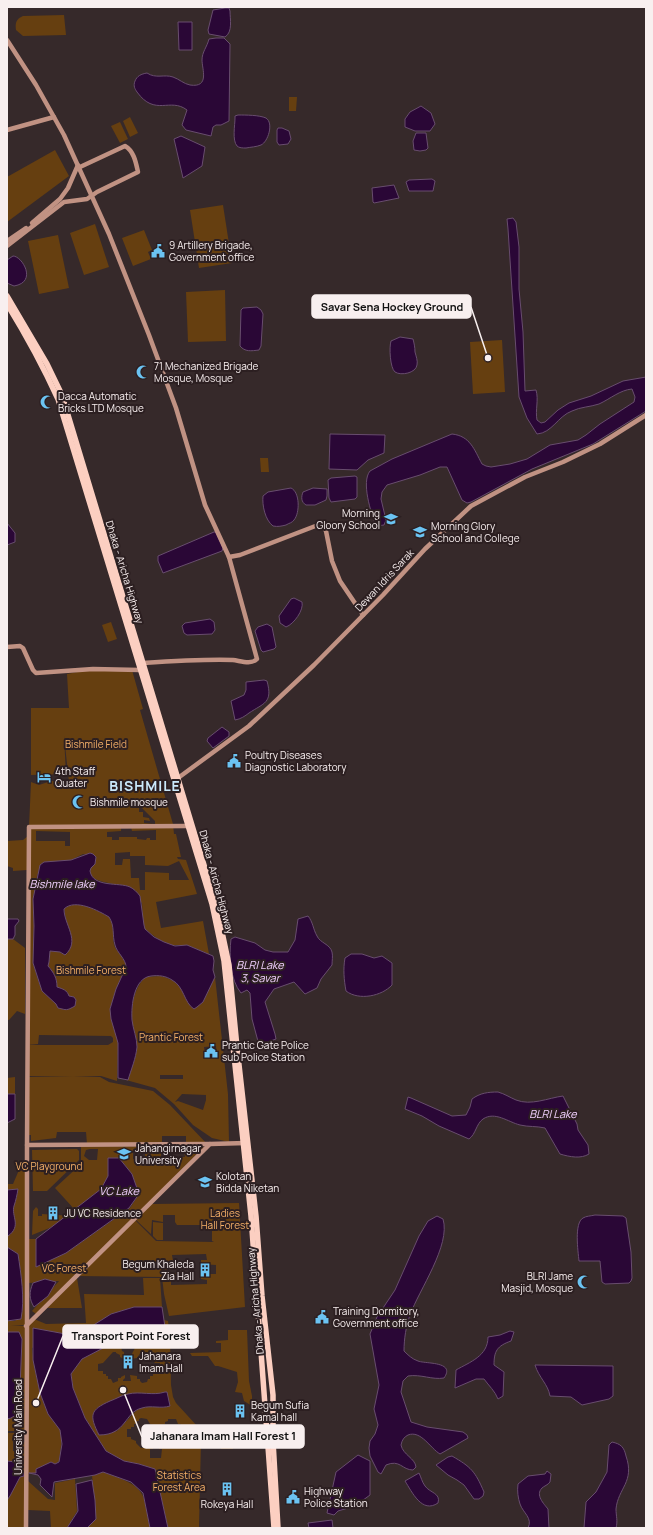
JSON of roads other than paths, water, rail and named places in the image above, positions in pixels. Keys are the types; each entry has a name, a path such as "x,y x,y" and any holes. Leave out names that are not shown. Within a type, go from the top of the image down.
{"highway":[{"name":"Dhaka - Aricha Highway","path":"7,296 47,364 62,396 217,908 229,965 262,1296 274,1395 273,1442 278,1528"},
{"name":"Dhaka - Aricha Highway","path":"7,304 20,325 58,399 212,904 224,961 246,1143 274,1528"}],"street":[{"path":"7,40 36,85 79,166 93,196 144,320 171,393 205,505 229,557 257,659 250,662 198,660 143,663"},
{"path":"7,130 54,118"},
{"path":"7,241 60,199 68,188 79,166 125,146 129,148 135,159 138,172 137,174 97,192 87,199 64,202 7,246"},
{"name":"Dewan Idris Sarak","path":"178,778 249,726 314,665 425,549 471,506 525,477 563,462 600,444 646,415"},
{"path":"229,557 240,555 321,525 326,531 332,561 340,581 363,615"},
{"path":"7,647 20,646 23,648 36,674 93,669 140,670"},
{"name":"University Main Road","path":"26,1528 29,827 187,826"},
{"path":"27,1145 246,1143"},
{"path":"26,1326 210,1144"}],"water":[{"path":"229,8 230,11 228,35 225,37 209,34 208,30 213,10"},
{"path":"178,22 192,22 192,50 179,50"},
{"path":"224,38 230,44 229,121 213,127 211,136 186,130 182,125 187,110 175,105 150,104 137,92 134,84 138,77 147,73 154,76 173,77 190,85 200,84 204,77 202,60 203,54 209,39"},
{"path":"421,106 431,113 435,124 430,131 415,131 405,127 405,119 410,112"},
{"path":"235,116 260,116 268,120 270,128 264,143 259,146 246,148 240,148 237,146 235,143 234,132"},
{"path":"278,128 289,131 291,139 288,144 279,145 277,142"},
{"path":"416,133 426,133 428,148 426,150 414,150 413,141"},
{"path":"181,136 205,147 202,166 183,178 174,139"},
{"path":"432,179 435,181 433,191 409,191 406,182 409,180"},
{"path":"394,185 399,198 373,202 372,188"},
{"path":"513,218 516,222 519,247 519,289 523,332 525,391 536,390 537,420 541,423 545,422 558,410 569,403 591,396 623,381 646,377 646,411 593,444 532,469 471,502 467,503 462,500 447,467 440,467 387,485 382,492 381,499 386,520 384,525 376,526 368,498 366,482 367,476 370,471 392,459 452,434 463,437 471,444 482,464 491,467 510,464 527,459 550,445 578,440 634,402 635,397 632,389 623,391 599,404 567,413 547,431 537,434 527,418 519,397 507,219"},
{"path":"13,256 17,257 24,264 27,275 21,284 14,286 7,283 7,260"},
{"path":"257,307 263,314 261,346 259,350 251,351 240,346 241,310 243,308"},
{"path":"400,337 413,339 417,360 416,368 411,372 404,374 393,370 390,357 391,341"},
{"path":"330,434 385,435 384,453 368,460 357,470 329,469"},
{"path":"357,477 357,497 355,499 331,502 329,498 328,480 331,478"},
{"path":"291,488 296,494 298,503 296,517 292,522 286,525 273,526 268,520 265,512 263,496 268,492"},
{"path":"313,488 327,489 326,500 315,505 306,505 302,499 303,492"},
{"path":"7,523 15,533 15,542 7,545"},
{"path":"216,532 223,548 222,551 163,573 158,561 158,556"},
{"path":"294,598 302,602 300,613 295,620 286,627 280,623 279,616 291,599"},
{"path":"210,619 214,622 215,630 212,634 187,635 184,633 182,626 185,623"},
{"path":"267,624 272,627 276,647 263,652 255,631 258,627"},
{"path":"267,681 269,688 269,694 266,702 235,720 231,701 244,695 246,690 246,682"},
{"path":"222,727 229,732 229,736 213,748 207,741 208,738"},
{"name":"Bishmile lake","path":"90,853 96,857 95,864 90,871 96,880 107,884 130,887 140,896 145,929 154,937 175,946 187,945 213,956 214,961 213,970 215,977 203,1002 194,1009 188,1003 179,986 170,979 162,976 151,976 145,978 137,987 133,1000 132,1020 137,1047 135,1060 128,1080 118,1078 118,1043 111,1019 110,1009 126,964 115,945 112,924 109,917 93,909 80,905 69,906 64,909 72,944 70,950 65,955 60,952 50,951 48,966 55,976 57,987 66,991 69,996 74,997 76,1000 75,1006 66,1010 58,1008 56,1004 42,991 33,963 33,899 40,865 44,862 71,860"},
{"name":"BLRI Lake 3, Savar","path":"308,916 318,938 331,949 332,965 321,979 317,988 305,994 294,982 274,989 265,1002 276,1039 259,1045 252,1019 250,993 247,990 241,993 237,988 232,974 230,960 231,939 235,937 255,943 265,950 273,952 288,952 295,940 298,919"},
{"path":"7,919 18,919 19,921 15,926 15,935 13,939 7,939"},
{"path":"351,954 362,954 374,958 382,956 392,963 392,985 382,992 370,996 357,996 346,991 344,962 345,958"},
{"name":"BLRI Lake","path":"498,1092 522,1102 534,1102 563,1096 577,1124 578,1130 588,1145 589,1154 582,1157 575,1157 560,1154 545,1128 520,1125 492,1116 481,1121 469,1139 405,1109 408,1097 452,1116 466,1115 472,1099 484,1093"},
{"path":"7,1094 15,1094 15,1119 7,1123"},
{"name":"VC Lake","path":"108,1158 119,1158 132,1174 139,1194 129,1208 66,1253 36,1267 36,1239 101,1189 108,1176"},
{"path":"18,1189 13,1210 15,1225 12,1232 8,1236 7,1190"},
{"path":"595,1215 623,1216 626,1218 631,1252 632,1278 629,1283 605,1284 602,1282 600,1261 579,1261 577,1238 578,1225 583,1218"},
{"path":"437,1216 443,1219 444,1230 442,1241 433,1267 410,1315 404,1342 404,1351 418,1361 443,1366 447,1373 444,1378 408,1376 403,1381 401,1392 411,1422 427,1427 463,1432 468,1438 440,1454 421,1437 413,1434 408,1435 403,1439 401,1445 404,1451 414,1461 416,1467 413,1470 409,1470 398,1464 391,1463 386,1465 381,1474 378,1472 370,1456 369,1448 370,1441 375,1434 378,1425 374,1409 379,1385 370,1334 377,1317 395,1290 419,1236 428,1221"},
{"path":"7,1247 18,1254 23,1303 21,1319 7,1321"},
{"path":"45,1279 56,1282 48,1296 34,1307 30,1298 33,1283"},
{"path":"134,1307 162,1307 165,1327 131,1326 109,1345 82,1359 71,1374 73,1388 85,1418 106,1451 124,1461 155,1469 168,1528 150,1528 143,1493 131,1482 103,1472 95,1475 54,1482 52,1497 40,1485 41,1479 38,1475 29,1473 36,1473 36,1469 51,1462 55,1464 59,1462 62,1444 60,1430 48,1414 40,1393 33,1360 33,1328 71,1335 92,1326 111,1314"},
{"path":"510,1331 514,1332 511,1341 499,1347 494,1360 494,1365 504,1372 503,1396 498,1399 494,1391 484,1379 476,1379 455,1388 456,1370 482,1354 487,1344 488,1337 500,1335"},
{"path":"7,1332 19,1332 22,1339 19,1413 7,1419"},
{"path":"535,1365 613,1366 613,1396 609,1399 582,1405 571,1397 550,1396"},
{"path":"167,1392 170,1406 145,1407 136,1410 120,1428 108,1434 99,1435 93,1418 93,1414 98,1407 133,1393 156,1394"},
{"path":"612,1442 623,1448 629,1472 617,1502 616,1528 584,1528 586,1502 596,1492 607,1472 609,1445"},
{"path":"358,1455 370,1461 370,1495 355,1506 338,1511 334,1515 327,1513 336,1472"},
{"path":"452,1456 464,1463 475,1474 484,1492 483,1496 479,1499 474,1499 464,1485 436,1465"},
{"path":"7,1461 16,1462 18,1471 24,1473 24,1476 20,1477 7,1500"},
{"path":"547,1471 551,1474 550,1482 542,1488 539,1494 544,1505 548,1509 549,1528 528,1528 528,1518 519,1502 518,1484 528,1476 545,1474"},
{"path":"419,1473 425,1486 437,1495 439,1500 438,1503 432,1506 427,1506 422,1504 414,1496 405,1481"},
{"path":"92,1480 96,1519 87,1528 67,1528 78,1511 76,1484"},
{"path":"332,1520 333,1528 309,1528 308,1523"}],"place":[{"name":"9 Artillery Brigade, Government office","path":"158,251"},
{"name":"Savar Sena Hockey Ground","path":"488,358"},
{"name":"71 Mechanized Brigade Mosque, Mosque","path":"143,372"},
{"name":"Dacca Automatic Bricks LTD Mosque","path":"47,402"},
{"name":"Morning Gloory School","path":"391,519"},
{"name":"Morning Glory School and College","path":"420,532"},
{"name":"Poultry Diseases Diagnostic Laboratory","path":"234,761"},
{"name":"4th Staff Quater","path":"44,777"},
{"name":"Bishmile mosque","path":"79,802"},
{"name":"Prantic Gate Police sub Police Station","path":"211,1051"},
{"name":"Jahangirnagar University","path":"124,1154"},
{"name":"Kolotan Bidda Niketan","path":"205,1182"},
{"name":"JU VC Residence","path":"53,1213"},
{"name":"Begum Khaleda Zia Hall","path":"205,1270"},
{"name":"BLRI Jame Masjid, Mosque","path":"584,1282"},
{"name":"Training Dormitory, Government office","path":"322,1317"},
{"name":"Jahanara Imam Hall","path":"128,1362"},
{"name":"Jahanara Imam Hall Forest 1","path":"123,1390"},
{"name":"Transport Point Forest","path":"36,1403"},
{"name":"Begum Sufia Kamal hall","path":"240,1411"},
{"name":"Rokeya Hall","path":"227,1489"},
{"name":"Highway Police Station","path":"293,1497"}],"district":[{"name":"BISHMILE","path":"145,786"}],"park label":[{"name":"Bishmile Field","path":"96,744"},
{"name":"Bishmile Forest","path":"91,970"},
{"name":"Prantic Forest","path":"171,1037"},
{"name":"VC Playground","path":"49,1166"},
{"name":"Ladies Hall Forest","path":"225,1218"},
{"name":"VC Forest","path":"64,1268"},
{"name":"Statistics Forest Area","path":"179,1480"}]}
